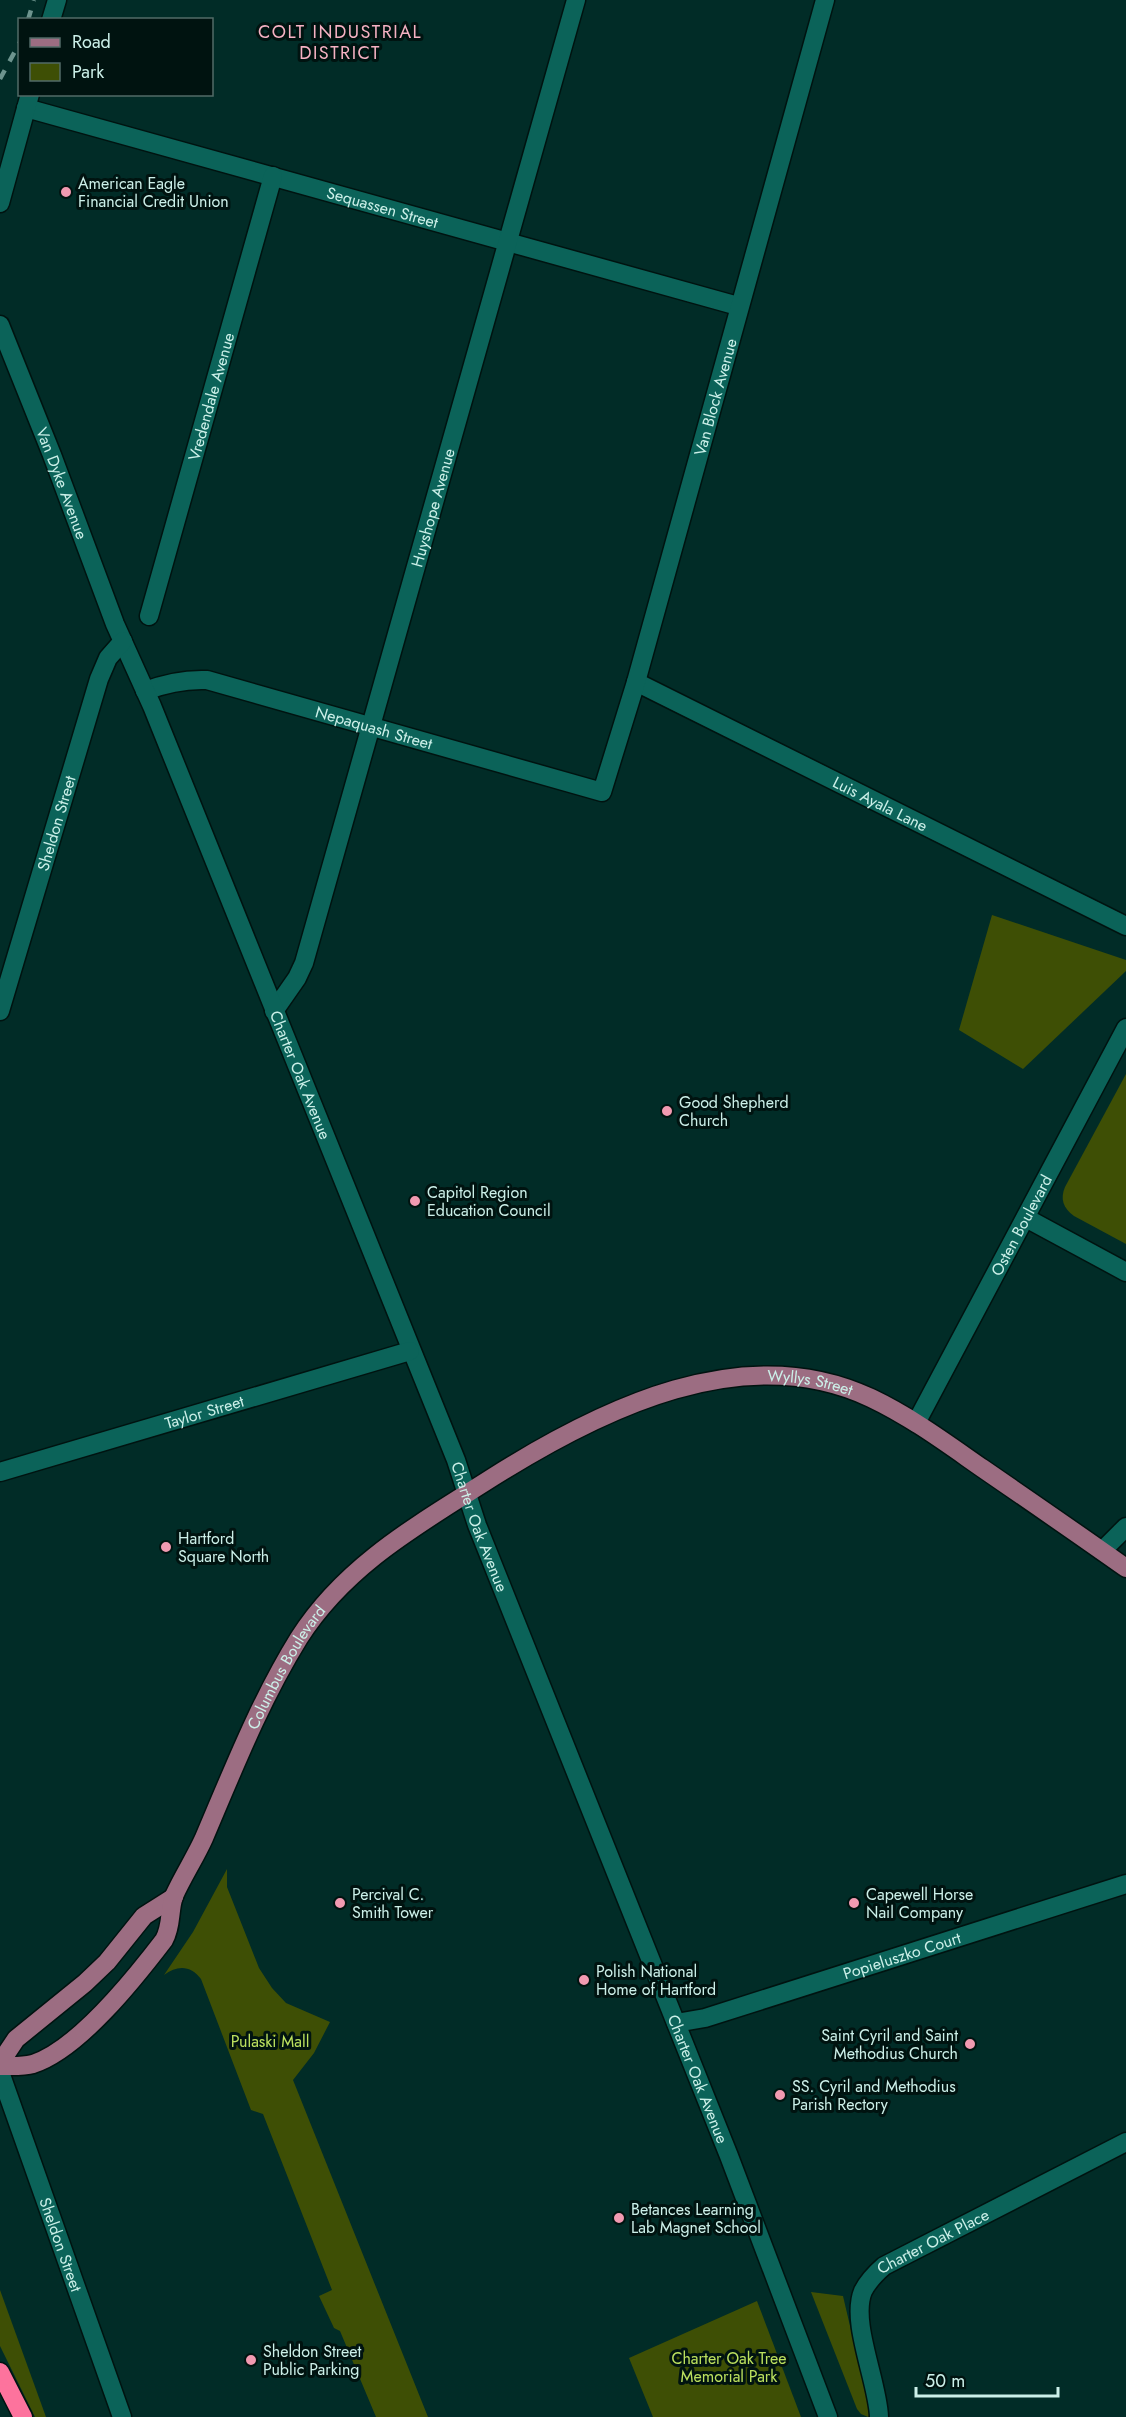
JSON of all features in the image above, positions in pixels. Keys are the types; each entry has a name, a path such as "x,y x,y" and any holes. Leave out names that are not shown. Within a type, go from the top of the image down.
{"highway":[{"path":"0,2372 23,2417"}],"main road":[{"name":"Wyllys Street","path":"466,1493 514,1463 608,1413 655,1394 704,1382 765,1376 823,1383 870,1398 916,1423 1126,1568"},
{"name":"Columbus Boulevard","path":"0,2064 27,2065 47,2058 99,2016 121,1993 168,1933 174,1898 198,1852 265,1699 302,1634 342,1584 368,1560 396,1538 466,1493"},
{"name":"Columbus Boulevard","path":"0,2064 16,2039 85,1983 107,1962 144,1916 174,1898"}],"street":[{"path":"52,18 57,0"},
{"name":"Huyshope Avenue","path":"274,1011 297,978 304,963 576,0"},
{"name":"Van Block Avenue","path":"603,792 636,682 738,306 825,0"},
{"path":"0,203 28,101"},
{"name":"Sequassen Street","path":"28,101 273,176 738,306"},
{"name":"Vredendale Avenue","path":"149,616 273,176"},
{"name":"Van Dyke Avenue","path":"0,325 123,640"},
{"name":"Charter Oak Avenue","path":"123,640 456,1460 477,1525 759,2232 828,2417"},
{"name":"Sheldon Street","path":"0,1011 99,679 110,656 123,640"},
{"name":"Nepaquash Street","path":"145,691 169,682 190,679 207,680 370,728 603,792"},
{"name":"Luis Ayala Lane","path":"636,682 1126,926"},
{"name":"Osten Boulevard","path":"916,1423 1126,1028"},
{"path":"1026,1218 1126,1272"},
{"name":"Taylor Street","path":"0,1472 410,1351"},
{"path":"1102,1551 1126,1527"},
{"name":"Popieluszko Court","path":"676,2023 705,2018 1126,1884"},
{"name":"Sheldon Street","path":"0,2072 122,2417"},
{"name":"Charter Oak Place","path":"879,2417 860,2319 861,2297 869,2281 884,2266 979,2215 1126,2142"}],"green space":[{"path":"992,915 1126,960 1126,971 1023,1069 959,1030"},
{"path":"1126,1074 1126,1244 1074,1216 1067,1210 1063,1195 1065,1187"},
{"name":"Pulaski Mall","path":"227,1869 227,1887 259,1968 272,1988 286,2003 330,2022 314,2053 293,2080 428,2417 376,2417 340,2331 334,2328 319,2296 332,2290 263,2114 251,2110 201,1979 193,1971 184,1968 174,1969 164,1975 193,1932"},
{"path":"0,2290 46,2417 35,2417 0,2346"},
{"path":"811,2292 843,2296 868,2403 870,2415 868,2417 857,2409"},
{"name":"Charter Oak Tree Memorial Park","path":"757,2301 801,2417 653,2417 629,2358"}],"railway":[{"path":"29,18 34,0"},
{"path":"0,79 18,46"}],"place":[{"name":"American Eagle Financial Credit Union","path":"66,192"},
{"name":"Good Shepherd Church","path":"667,1111"},
{"name":"Capitol Region Education Council","path":"415,1201"},
{"name":"Hartford Square North","path":"166,1547"},
{"name":"Percival C. Smith Tower","path":"340,1903"},
{"name":"Capewell Horse Nail Company","path":"854,1903"},
{"name":"Polish National Home of Hartford","path":"584,1980"},
{"name":"Saint Cyril and Saint Methodius Church","path":"970,2044"},
{"name":"SS. Cyril and Methodius Parish Rectory","path":"780,2095"},
{"name":"Betances Learning Lab Magnet School","path":"619,2218"},
{"name":"Sheldon Street Public Parking","path":"251,2360"}],"district":[{"name":"COLT INDUSTRIAL DISTRICT","path":"340,42"}]}
